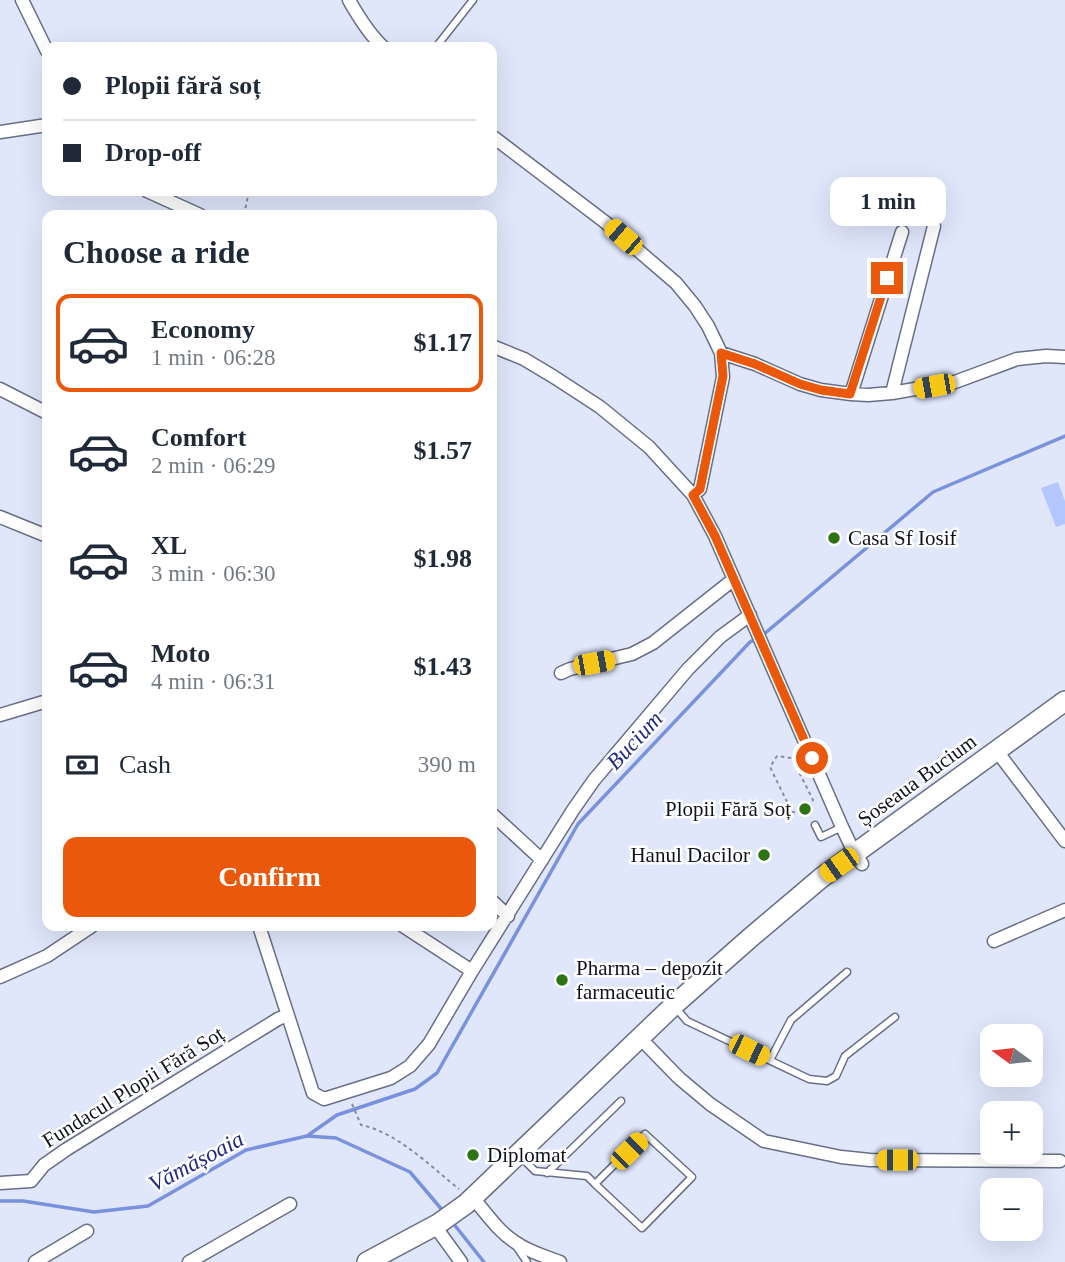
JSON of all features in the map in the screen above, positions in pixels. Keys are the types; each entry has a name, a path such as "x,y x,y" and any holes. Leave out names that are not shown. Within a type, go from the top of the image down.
{"main road":[{"name":"Șoseaua Bucium","path":"472,1204 677,1011 750,938 821,878 859,858 999,755 1065,701"},
{"name":"Șoseaua Bucium","path":"999,755 1065,715"},
{"name":"Șoseaua Bucium","path":"393,1262 526,1162 644,1042"},
{"name":"Șoseaua Bucium","path":"367,1262 440,1229"}],"street":[{"path":"22,0 43,42"},
{"path":"349,0 379,42"},
{"path":"0,132 42,126"},
{"path":"497,140 606,222 676,284 708,326 721,353 723,376 700,489 693,495"},
{"path":"159,196 189,210"},
{"path":"892,393 934,226"},
{"path":"850,394 902,232"},
{"path":"497,348 524,359 600,407 649,447 693,495 715,536 842,827 859,858"},
{"path":"721,353 810,387 850,394 892,393 955,382 1017,359 1065,357"},
{"path":"0,389 42,410"},
{"path":"0,517 42,534"},
{"path":"561,673 632,654 653,643 734,579"},
{"path":"261,931 313,1093 324,1099 348,1093 391,1078 410,1066 429,1044 472,971 594,780 688,669 720,637 750,615"},
{"path":"0,715 42,702"},
{"path":"999,755 1065,841"},
{"path":"497,819 542,860"},
{"path":"497,906 508,916"},
{"path":"994,942 1065,910"},
{"path":"0,977 47,956 84,931"},
{"path":"411,931 472,971"},
{"name":"Fundacul Plopii Fără Soț","path":"0,1183 31,1181 44,1165 67,1149 287,1015"},
{"path":"644,1042 679,1078 710,1104 764,1141 841,1157 870,1160 1060,1161"},
{"path":"190,1262 290,1203"},
{"path":"472,1204 513,1242 560,1262"},
{"path":"440,1229 461,1262"},
{"path":"35,1262 87,1231"}],"lane":[{"path":"440,42 473,0"},
{"path":"815,825 821,837 842,827"},
{"path":"770,1060 791,1020 847,972"},
{"path":"677,1011 687,1021 809,1079 827,1081 836,1076 845,1056 895,1017"},
{"path":"547,1173 621,1101"},
{"path":"526,1162 535,1171 587,1176 595,1184 642,1228 692,1177 645,1134 595,1184"},
{"path":"513,1242 527,1262"}],"path":[{"path":"777,756 792,758 813,800 808,813 792,812 770,767 777,756"},
{"path":"350,1099 361,1125 372,1127 399,1142 463,1192 472,1204"}],"shaded area":[{"path":"1058,482 1065,501 1065,524 1056,527 1041,488"}],"waterway":[{"name":"Bucium","path":"763,635 933,492 1065,436"},
{"name":"Bucium","path":"307,1136 337,1115 415,1089 437,1073 578,824 750,642 756,639"},
{"name":"Vămășoaia","path":"0,1201 23,1201 94,1212 148,1206 246,1150 307,1136 336,1138 410,1172 443,1211"},
{"name":"Vămășoaia","path":"453,1223 484,1262"}],"place":[{"name":"Casa Sf Iosif","path":"834,538"},
{"name":"Plopii Fără Soț","path":"805,809"},
{"name":"Hanul Dacilor","path":"764,855"},
{"name":"Pharma – depozit farmaceutic","path":"562,980"},
{"name":"Diplomat","path":"473,1155"}],"route":[{"path":"812,758 715,536 693,495 700,489 720,399 723,376 721,353 755,364 800,384 850,394 887,278"}]}
